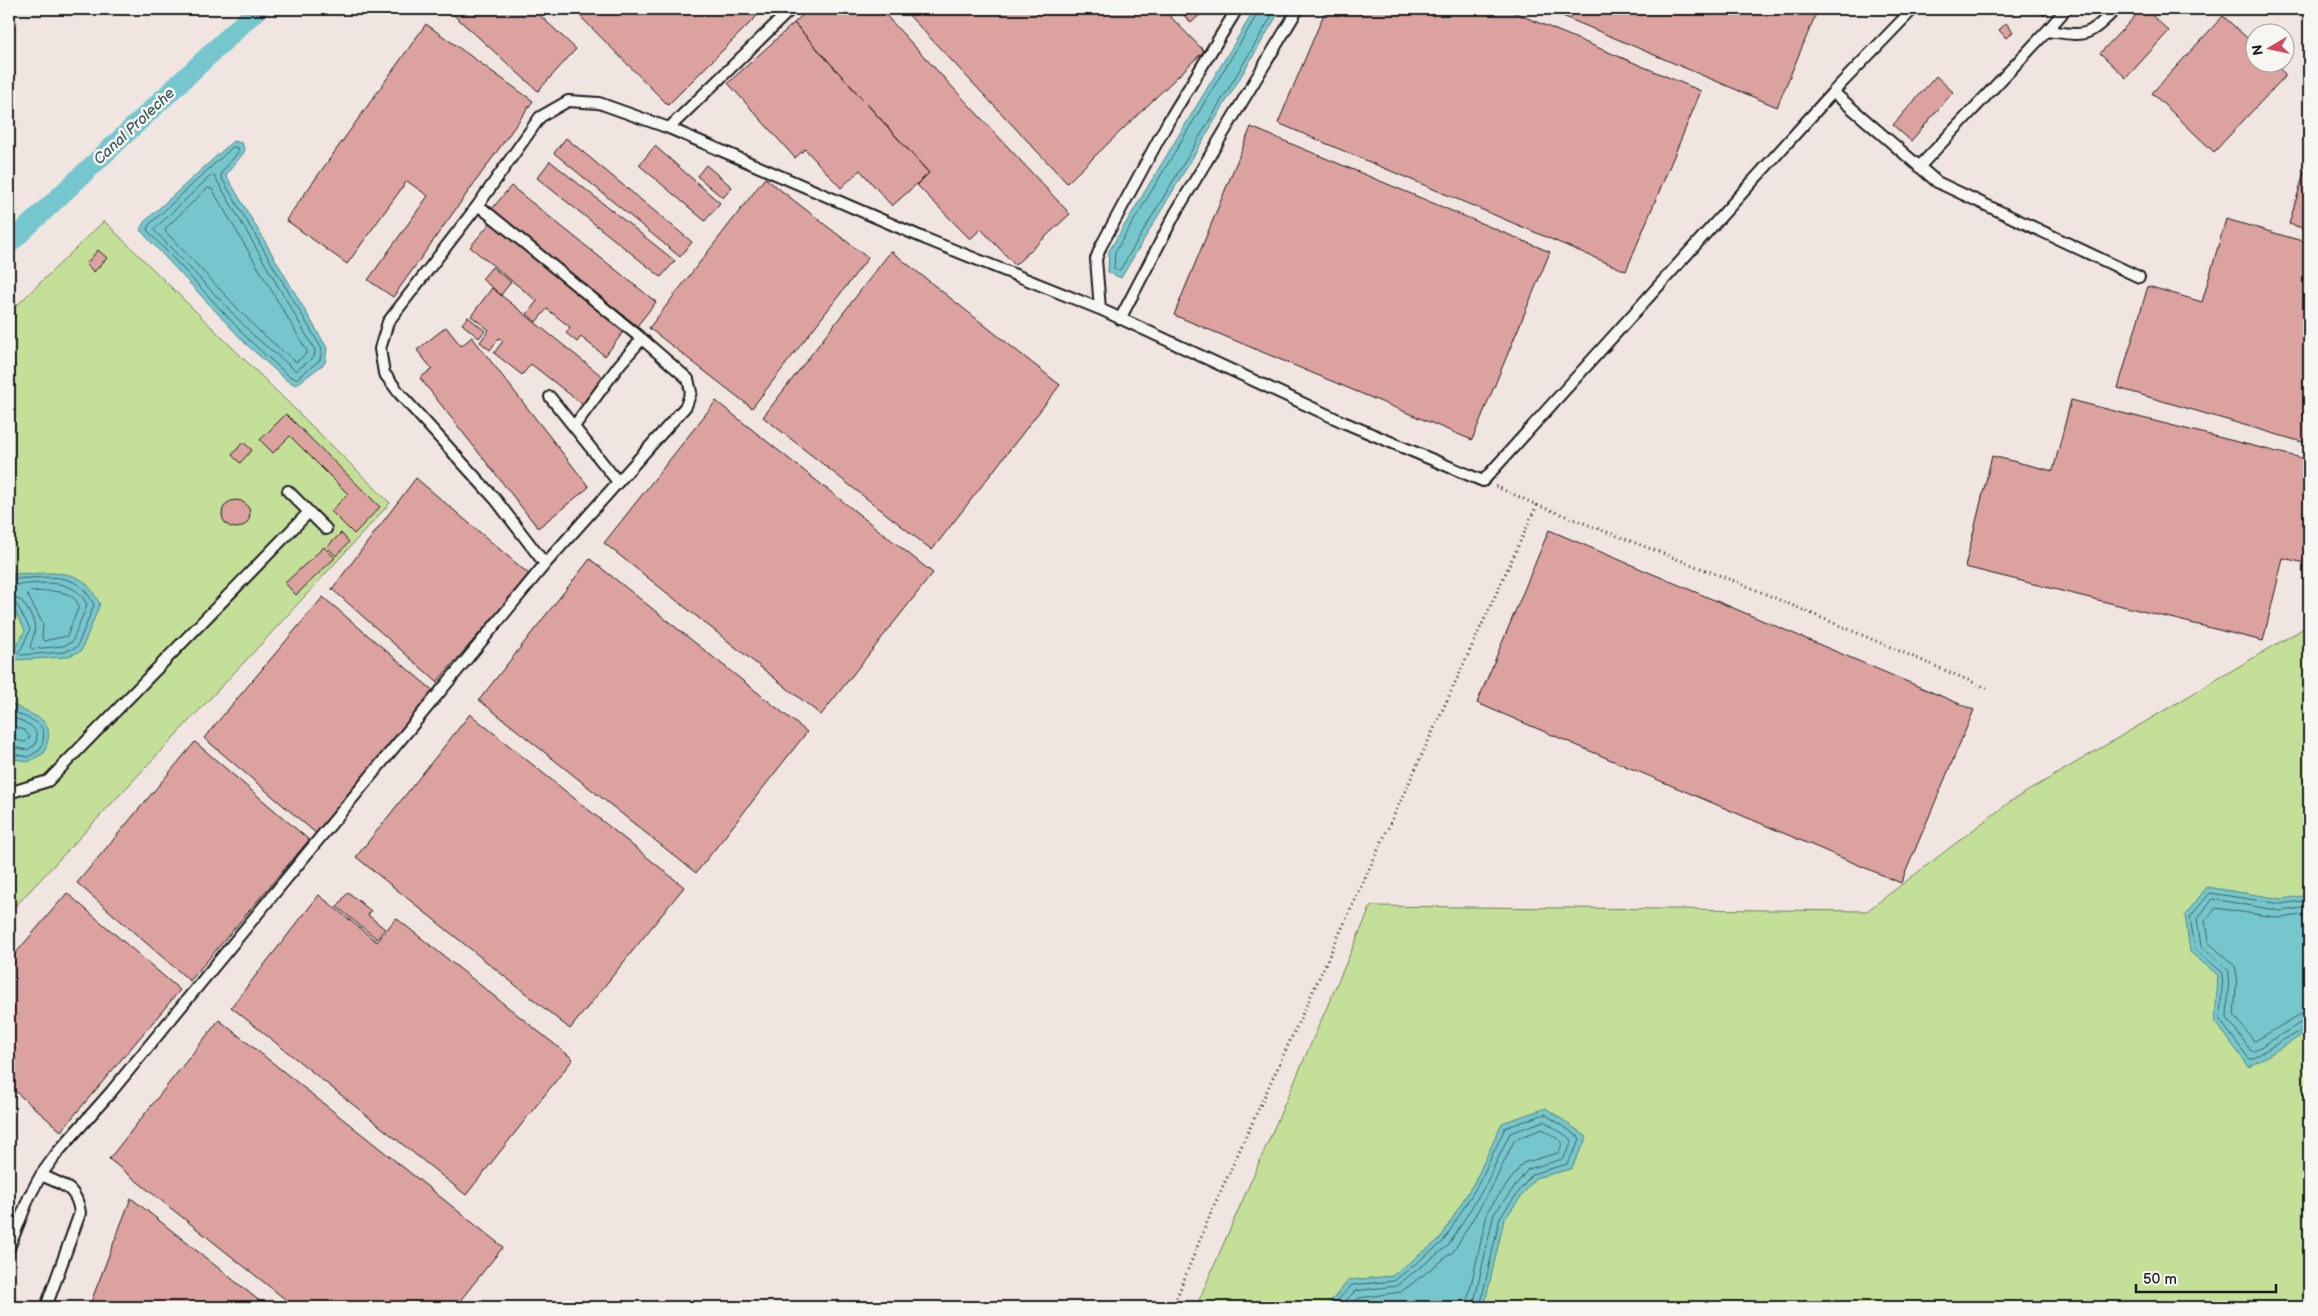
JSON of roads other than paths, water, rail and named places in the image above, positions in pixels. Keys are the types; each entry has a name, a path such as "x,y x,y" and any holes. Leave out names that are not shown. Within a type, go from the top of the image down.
{"lane":[{"path":"669,128 791,9"},
{"path":"1100,309 1096,266 1101,246 1168,122 1237,9"},
{"path":"1120,319 1176,212 1298,9"},
{"path":"546,564 496,500 400,394 384,373 380,349 388,322 478,205 540,117 568,101 599,103 669,128 926,239 1100,309 1343,422 1483,481 1833,92 1913,9"},
{"path":"1919,168 2066,9"},
{"path":"2047,31 2084,35 2095,29 2116,9"},
{"path":"1833,92 1919,168 1952,190 2139,277"},
{"path":"9,1248 41,1175 57,1153 117,1084 546,564 686,406 691,392 688,378 478,205"},
{"path":"575,426 620,364 642,339"},
{"path":"550,397 618,482"},
{"path":"288,492 326,529"},
{"path":"9,790 15,791 48,781 309,512"},
{"path":"41,1175 70,1189 78,1198 80,1212 46,1307"}],"water":[{"path":"1255,9 1281,9 1121,278 1108,272 1109,251"},
{"path":"233,141 242,143 245,151 226,175 327,348 325,363 296,385 286,380 246,344 140,230 144,222"},
{"path":"51,573 75,577 86,583 100,604 81,651 66,657 15,660 9,664 9,646 17,646 25,630 13,608 9,606 9,574"},
{"path":"9,701 40,719 48,730 48,740 44,753 28,762 11,758 9,754"},
{"path":"2207,887 2282,899 2309,895 2309,1031 2249,1067 2215,1021 2218,975 2190,952 2185,915"},
{"path":"1546,1108 1587,1137 1571,1169 1535,1178 1504,1220 1484,1307 1326,1307 1349,1280 1392,1276 1440,1239 1476,1179 1502,1123"}],"waterway":[{"name":"Canal Proleche","path":"9,244 258,9"}]}
